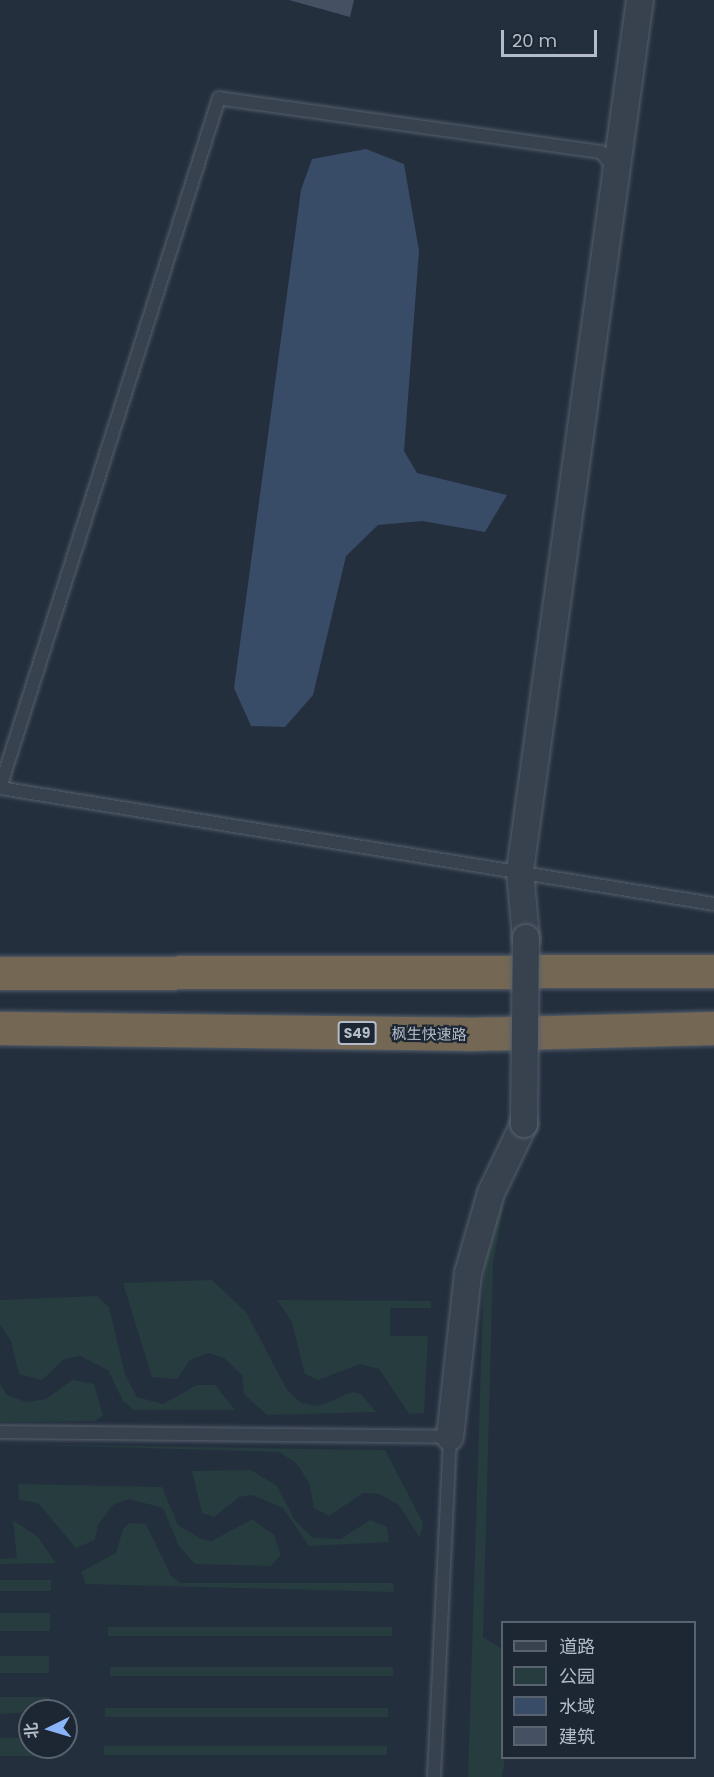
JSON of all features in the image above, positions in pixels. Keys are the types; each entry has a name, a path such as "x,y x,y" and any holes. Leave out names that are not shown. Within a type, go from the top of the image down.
{"highway":[{"path":"0,973 714,971"},
{"name":"枫生快速路","path":"0,1028 468,1034 714,1028"}],"street":[{"path":"450,1437 468,1273 491,1193 524,1124 526,938 520,871 640,0"}],"lane":[{"path":"616,171 601,152 219,99 0,788 714,904"},
{"path":"0,1432 450,1437 434,1777"}],"green space":[{"path":"504,1201 493,1265 483,1637 501,1648 501,1759 505,1759 502,1777 468,1777 484,1268 491,1222"},
{"path":"212,1280 246,1312 287,1390 301,1403 319,1406 352,1392 361,1394 376,1412 267,1415 244,1394 242,1375 224,1358 208,1353 190,1360 177,1379 152,1377 123,1283"},
{"path":"97,1296 109,1307 125,1374 137,1397 163,1404 197,1385 215,1385 235,1410 134,1410 123,1401 108,1370 80,1356 64,1359 42,1380 19,1374 11,1341 0,1324 0,1300"},
{"path":"277,1300 431,1301 431,1308 390,1308 390,1336 428,1336 424,1413 409,1414 379,1369 360,1364 318,1380 305,1374 292,1322"},
{"path":"72,1380 94,1384 103,1416 95,1421 0,1422 0,1384 7,1395 26,1402 46,1399"},
{"path":"0,1444 385,1450 423,1523 420,1538 399,1505 379,1494 363,1493 329,1516 314,1508 309,1482 296,1463 279,1452"},
{"path":"251,1470 277,1486 296,1522 313,1538 341,1539 370,1520 387,1527 389,1542 309,1546 283,1508 252,1495 239,1497 214,1517 202,1513 192,1471"},
{"path":"18,1484 162,1487 178,1525 201,1539 212,1541 252,1519 274,1535 281,1555 271,1566 195,1564 179,1546 163,1508 129,1499 113,1505 98,1525 95,1540 76,1548 38,1503 19,1500"},
{"path":"13,1520 38,1537 56,1563 0,1564 0,1559 17,1558"},
{"path":"130,1523 146,1524 171,1576 181,1583 393,1583 394,1592 86,1584 81,1572 116,1553 123,1529"},
{"path":"0,1580 51,1580 51,1591 0,1591"},
{"path":"0,1613 50,1613 50,1631 0,1631"},
{"path":"108,1627 392,1627 392,1636 108,1636"},
{"path":"0,1656 49,1656 49,1673 0,1673"},
{"path":"110,1667 393,1667 393,1676 110,1676"},
{"path":"0,1697 49,1697 49,1699 18,1699 18,1713 0,1714"},
{"path":"105,1708 388,1708 388,1717 105,1717"},
{"path":"0,1738 18,1738 18,1756 0,1756"},
{"path":"104,1746 387,1746 387,1755 104,1755"}],"water":[{"path":"366,149 404,164 419,251 404,451 417,473 507,495 485,532 422,521 378,525 346,556 313,695 285,727 251,726 234,688 301,190 312,159"}],"building":[{"path":"289,0 354,0 350,17"}]}
